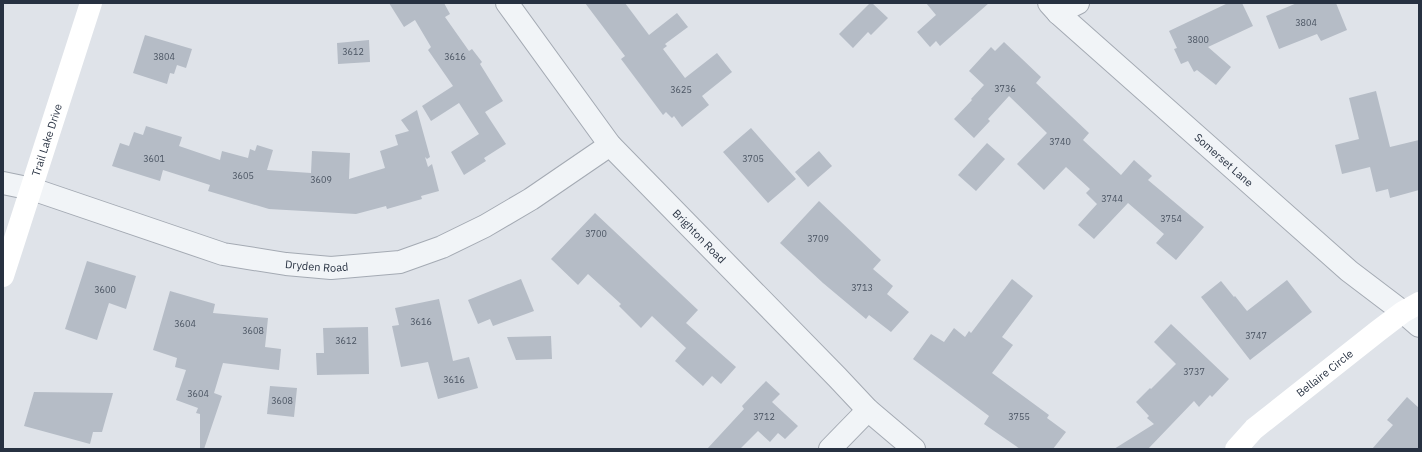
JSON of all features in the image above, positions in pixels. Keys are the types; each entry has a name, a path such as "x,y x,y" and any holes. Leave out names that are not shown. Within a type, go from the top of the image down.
{"street":[{"name":"Trail Lake Drive","path":"3,276 91,3"},
{"name":"Brighton Road","path":"507,3 610,145 868,410 914,449"},
{"path":"1053,8 1078,3"},
{"name":"Somerset Lane","path":"1053,8 1349,271 1411,308 1419,326"},
{"name":"Dryden Road","path":"3,183 32,189 223,254 286,264 331,268 400,262 442,247 484,226 531,199 610,145"},
{"name":"Bellaire Circle","path":"1236,449 1254,429 1411,308"},
{"path":"830,449 868,410"}],"building":[{"path":"389,3 444,3 450,14 445,17 469,51 472,49 482,62 480,64 503,101 485,112 506,144 484,158 486,161 464,175 451,152 479,134 459,103 431,121 422,106 453,86 428,50 431,47 415,20 404,27"},
{"path":"585,3 625,3 649,35 677,13 688,27 665,44 667,46 663,49 685,78 717,53 732,72 702,96 709,105 682,127 674,116 672,118 666,112 663,115 621,59 625,56"},
{"path":"870,3 872,3 888,18 871,35 868,32 853,48 839,34"},
{"path":"926,3 989,3 940,46 936,41 930,47 917,32 936,15"},
{"path":"1228,3 1242,3 1253,26 1208,47 1231,67 1216,85 1197,70 1194,72 1188,61 1181,64 1174,49 1177,48 1169,31"},
{"path":"1297,3 1336,3 1347,30 1321,41 1317,34 1279,49 1266,16"},
{"path":"145,35 192,49 186,68 177,65 174,74 170,73 167,84 133,73"},
{"path":"369,40 370,62 338,64 337,43"},
{"path":"1004,42 1041,77 1036,83 1089,133 1083,140 1121,175 1134,160 1152,176 1148,180 1204,227 1176,260 1156,243 1164,234 1128,203 1094,239 1078,225 1097,204 1086,193 1090,189 1066,167 1044,190 1017,164 1047,133 1009,96 988,119 990,121 974,138 954,119 984,85 969,71 991,47 995,51"},
{"path":"1376,91 1390,147 1419,140 1419,190 1390,198 1388,189 1376,192 1370,167 1342,174 1335,145 1359,139 1349,98"},
{"path":"417,110 430,157 427,159 425,157 428,167 432,164 439,191 421,196 422,199 387,209 386,206 356,214 269,209 208,191 210,185 163,170 160,181 112,166 120,143 129,146 134,132 143,135 146,126 182,137 179,146 220,160 222,151 248,158 250,149 255,151 257,145 273,150 267,170 311,173 312,151 350,153 349,179 385,168 380,151 398,145 395,135 409,131 401,120"},
{"path":"751,128 796,179 768,203 723,152"},
{"path":"987,143 1005,159 976,191 958,175"},
{"path":"819,151 832,166 808,187 795,172"},
{"path":"819,201 881,260 873,269 893,286 887,294 909,312 891,332 869,315 866,319 823,283 780,243"},
{"path":"595,213 698,310 686,323 736,367 721,384 712,376 703,386 675,361 686,348 652,316 641,328 619,306 621,304 588,274 578,285 551,259"},
{"path":"87,261 136,276 126,309 109,303 97,340 65,329"},
{"path":"521,279 534,311 493,326 490,319 478,324 468,300"},
{"path":"1012,279 1033,296 1002,337 1013,345 992,373 1049,415 1047,418 1066,432 1053,449 1020,449 984,424 989,416 913,359 931,334 944,342 954,328 965,337 969,331 971,333"},
{"path":"1287,280 1312,312 1250,360 1201,297 1221,281 1247,311"},
{"path":"170,291 215,304 213,313 268,318 265,347 281,349 279,370 223,363 214,393 222,396 204,449 200,449 200,414 196,413 198,408 176,400 186,370 175,367 177,358 153,350"},
{"path":"439,299 453,361 469,357 478,388 438,399 428,362 401,367 392,326 399,325 395,308"},
{"path":"1171,324 1229,379 1212,397 1210,395 1199,407 1194,401 1148,449 1114,449 1154,424 1147,418 1149,416 1136,402 1176,364 1154,342"},
{"path":"368,327 369,374 317,375 316,353 324,353 323,328"},
{"path":"551,336 552,359 516,360 507,337"},
{"path":"766,381 780,394 772,402 798,426 785,439 778,433 770,442 758,431 740,449 707,449 744,409 742,406"},
{"path":"270,386 297,388 294,417 267,414"},
{"path":"34,392 113,393 102,432 93,432 90,444 24,426"},
{"path":"1407,397 1419,408 1419,449 1372,449 1393,425 1387,420"}]}
